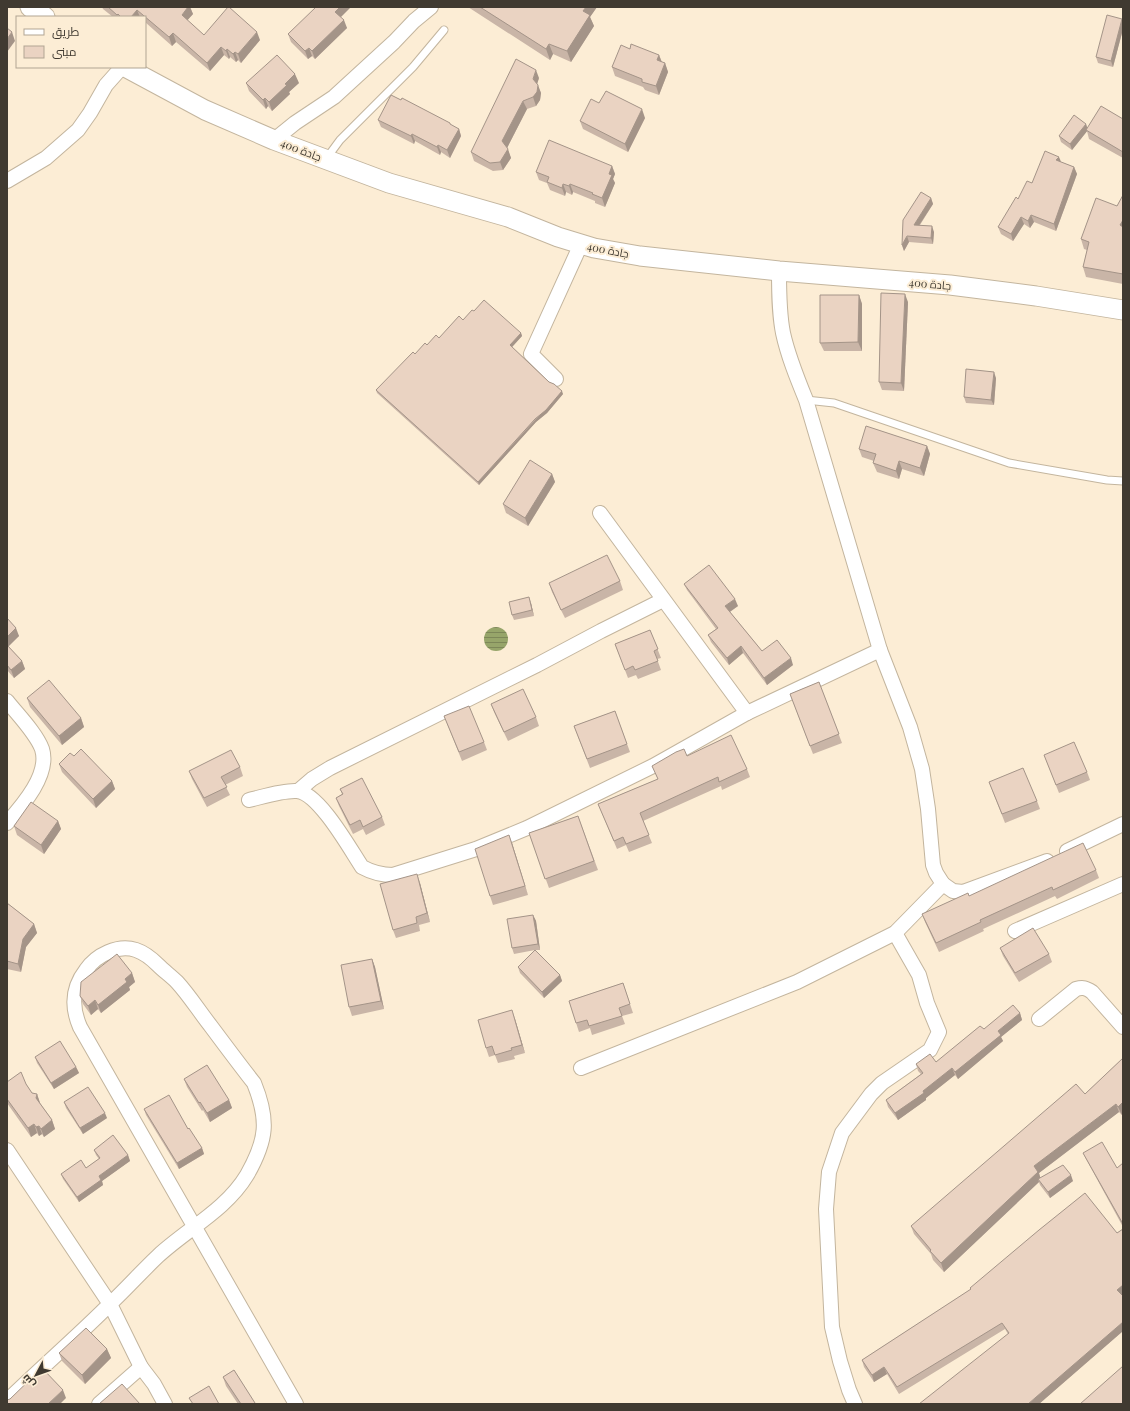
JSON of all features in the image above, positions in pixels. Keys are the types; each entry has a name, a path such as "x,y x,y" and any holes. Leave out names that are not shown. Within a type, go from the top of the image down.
{"main road":[{"name":"جادة 400","path":"126,68 205,110 274,140 326,160 389,183 508,217 558,237 594,248 640,256 779,271 950,285 1036,296 1123,310"}],"street":[{"path":"274,140 295,123 334,97 394,42 414,21 432,7"},
{"path":"7,181 46,158 78,130 90,113 106,84 123,68"},
{"path":"556,379 531,354 581,244"},
{"path":"779,271 779,304 783,333 792,363 806,400 880,650 910,727 922,769 928,808 933,865 936,874 943,884 953,891 963,892 1042,863 1123,824"},
{"path":"600,513 747,713"},
{"path":"298,791 312,779 330,768 530,668 600,630 663,600"},
{"path":"249,800 298,791 309,796 324,810 362,867 381,875 393,875 476,849 527,828 653,766 747,713 880,650"},
{"path":"7,701 32,732 42,749 44,762 42,772 31,791 7,822"},
{"path":"581,1068 797,982 895,933 943,884"},
{"path":"1015,931 1123,884"},
{"path":"855,1404 840,1362 832,1327 826,1209 829,1172 842,1133 871,1094 882,1083 930,1050 939,1032 927,1003 919,975 895,933"},
{"path":"7,1401 110,1304 156,1257 178,1238 195,1227 230,1197 247,1175 260,1150 264,1136 265,1123 262,1101 254,1083 176,982 147,955 137,950 128,948 118,949 96,958 83,974 76,988 74,1013 80,1027 195,1227 296,1404"},
{"path":"1039,1019 1071,992 1082,987 1092,992 1123,1028"},
{"path":"7,1151 110,1304 141,1367 154,1384 165,1404"},
{"path":"98,1404 141,1367"}],"lane":[{"path":"326,160 340,140 413,67 444,30"},
{"path":"806,400 834,403 1009,462 1107,480 1123,481"}],"shaded area":[{"path":"496,627 504,631 508,639 504,647 496,651 488,647 484,639 488,631"}],"building":[{"path":"108,7 188,7 182,15 204,35 229,7 257,32 238,54 235,52 233,54 227,49 226,51 221,47 207,63 173,33 169,37 146,16 137,10 132,16 117,15"},
{"path":"316,7 340,7 335,12 344,20 312,51 309,48 305,51 288,34"},
{"path":"480,7 586,7 583,11 590,15 567,51 549,44 546,49"},
{"path":"1107,15 1122,19 1111,61 1096,57"},
{"path":"7,28 12,32 7,39"},
{"path":"631,44 659,55 657,60 665,63 656,86 642,82 642,79 612,67 621,45 630,49"},
{"path":"277,55 295,74 285,84 287,85 269,102 265,98 263,100 246,83"},
{"path":"516,59 536,70 533,79 538,85 537,92 533,97 523,101 502,141 508,149 500,162 490,163 471,152"},
{"path":"606,91 642,109 625,144 580,121 591,99 599,103"},
{"path":"391,95 401,100 402,98 459,129 447,150 438,145 437,147 412,134 411,136 378,120"},
{"path":"1101,106 1123,119 1123,152 1086,130"},
{"path":"1074,115 1086,124 1070,144 1059,136"},
{"path":"549,140 612,166 609,174 612,175 602,198 570,184 569,186 563,184 562,188 547,182 549,177 536,172"},
{"path":"1045,151 1059,157 1056,160 1074,167 1054,224 1031,215 1028,221 1021,217 1011,234 998,227 1016,197 1018,199 1027,181 1032,183"},
{"path":"921,192 931,198 914,225 932,226 931,238 907,236 902,245 903,220"},
{"path":"1123,195 1123,220 1120,225 1123,227 1123,274 1083,267 1089,242 1081,239 1096,198 1117,206"},
{"path":"881,293 905,294 901,383 879,382"},
{"path":"820,295 859,295 858,342 820,343"},
{"path":"484,300 521,333 510,345 549,382 554,384 562,391 478,482 376,390 413,352 415,354 425,343 427,345 436,335 439,338 459,316 463,320"},
{"path":"966,369 994,372 991,400 964,397"},
{"path":"866,426 927,446 920,468 899,461 896,471 873,463 876,454 859,449"},
{"path":"530,460 552,474 525,518 503,504"},
{"path":"607,555 620,581 561,610 549,583"},
{"path":"709,565 735,599 725,606 762,651 777,640 791,658 764,678 741,646 727,658 708,635 718,628 684,584"},
{"path":"529,597 532,610 512,615 509,602"},
{"path":"7,618 16,628 7,637"},
{"path":"650,630 658,649 654,651 658,661 635,670 633,666 625,670 615,644"},
{"path":"7,645 22,661 11,670 7,665"},
{"path":"49,680 81,718 59,736 27,698"},
{"path":"819,682 839,734 810,746 790,694"},
{"path":"523,689 536,717 504,732 491,704"},
{"path":"469,706 484,742 459,752 444,716"},
{"path":"615,711 627,744 587,759 574,726"},
{"path":"731,735 747,769 719,782 718,777 640,813 649,835 626,844 623,837 614,841 598,804 658,779 652,766 676,752 684,749 687,756"},
{"path":"1074,742 1087,772 1056,785 1044,755"},
{"path":"81,749 112,781 93,799 59,764 70,753 74,756"},
{"path":"231,750 240,767 221,777 227,787 204,798 189,771"},
{"path":"1023,768 1037,801 1002,814 989,782"},
{"path":"362,778 382,817 363,827 360,820 350,825 336,798 343,794 340,789"},
{"path":"31,802 58,821 41,845 14,826"},
{"path":"578,816 594,861 545,879 529,833"},
{"path":"509,835 525,886 490,896 475,849"},
{"path":"1083,843 1096,870 1053,890 1052,887 980,920 981,922 936,943 922,914 968,893 969,896"},
{"path":"417,874 427,913 416,917 417,923 393,930 380,884"},
{"path":"7,903 34,924 23,939 18,964 7,961"},
{"path":"533,915 538,944 512,948 507,919"},
{"path":"1033,928 1049,954 1015,973 1000,948"},
{"path":"535,950 560,975 542,992 518,967"},
{"path":"117,954 132,973 125,979 127,982 98,1005 95,1000 88,1006 80,996 81,982"},
{"path":"372,959 381,1001 349,1007 341,965"},
{"path":"623,983 630,1004 619,1008 622,1016 589,1026 587,1020 576,1023 569,1001"},
{"path":"1013,1005 1020,1013 998,1031 1001,1035 955,1072 952,1068 923,1091 924,1093 895,1113 886,1100 923,1073 916,1064 930,1054 936,1062 980,1026 984,1029"},
{"path":"512,1010 522,1045 511,1048 512,1050 495,1055 492,1046 486,1048 478,1020"},
{"path":"60,1041 76,1067 51,1083 35,1057"},
{"path":"1123,1058 1123,1102 1118,1107 1116,1104 1034,1166 1038,1172 941,1263 911,1226 1076,1084 1085,1094"},
{"path":"207,1065 229,1100 207,1113 184,1079"},
{"path":"21,1072 26,1084 32,1093 37,1094 36,1098 52,1120 41,1129 39,1126 36,1127 34,1124 28,1128 7,1099 7,1082"},
{"path":"88,1087 105,1113 80,1128 64,1102"},
{"path":"169,1095 188,1129 189,1128 202,1148 177,1163 144,1109"},
{"path":"113,1135 128,1155 99,1176 101,1180 77,1197 61,1174 81,1160 86,1168 100,1158 94,1150"},
{"path":"1102,1142 1117,1168 1123,1163 1123,1224 1083,1153"},
{"path":"1063,1165 1071,1175 1048,1192 1038,1179"},
{"path":"1085,1193 1117,1233 1123,1229 1123,1285 1117,1290 1123,1296 1123,1322 1028,1404 919,1404 1009,1333 1002,1323 897,1387 884,1367 872,1375 862,1360 971,1289 970,1288"},
{"path":"86,1328 107,1349 82,1375 59,1353"},
{"path":"1123,1366 1123,1404 1080,1404"},
{"path":"42,1368 63,1390 48,1404 7,1404 7,1400 10,1399"},
{"path":"234,1370 255,1403 254,1404 241,1404 223,1377"},
{"path":"122,1384 140,1404 99,1404"},
{"path":"209,1386 219,1404 193,1404 189,1398"}]}
